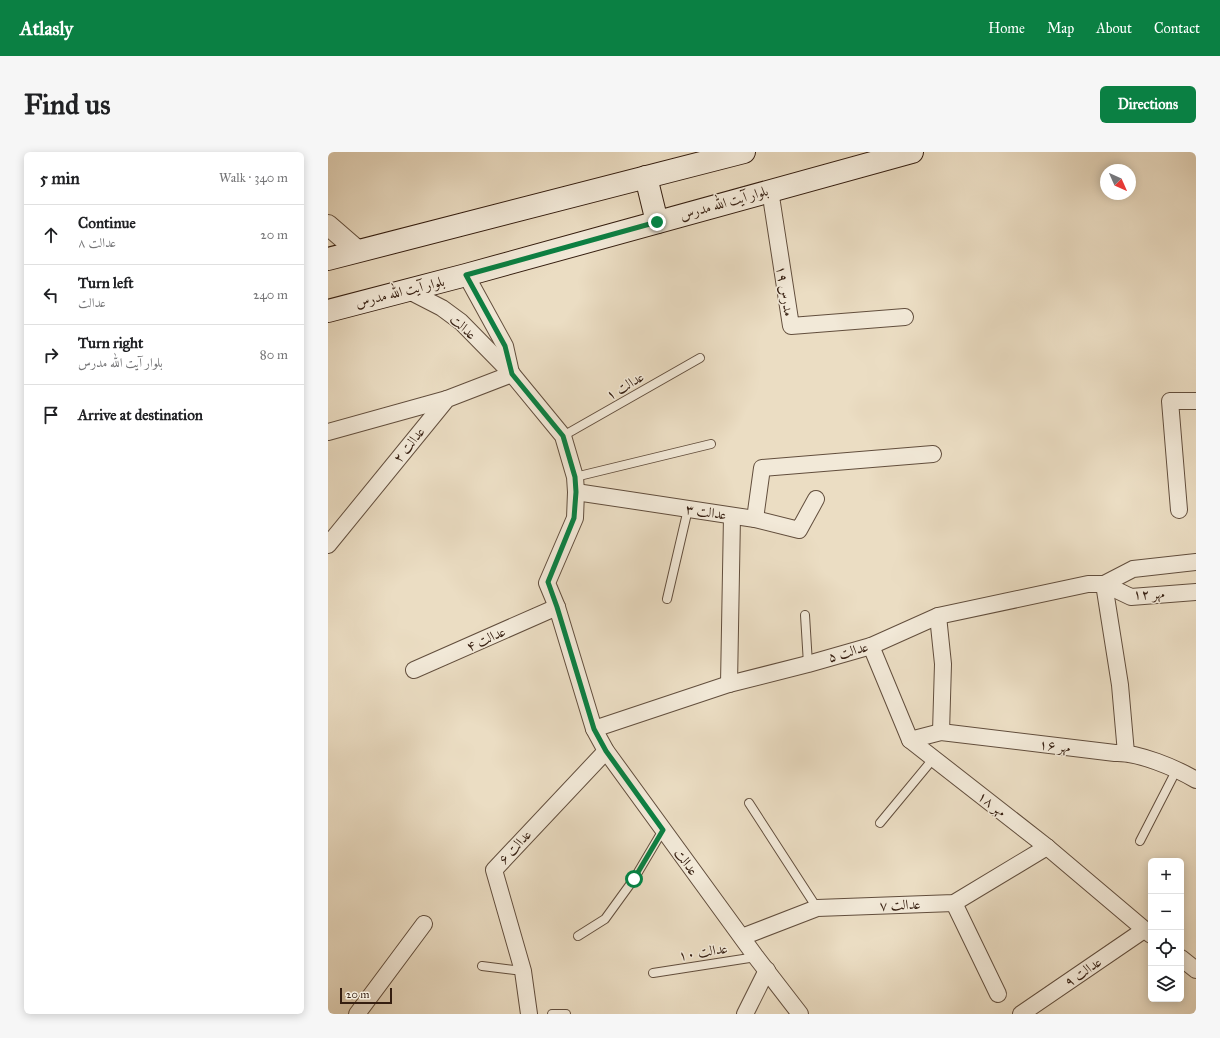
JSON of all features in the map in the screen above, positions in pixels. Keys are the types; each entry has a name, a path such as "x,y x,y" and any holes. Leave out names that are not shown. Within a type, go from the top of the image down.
{"main road":[{"path":"328,259 744,152"},
{"name":"بلوار آیت الله مدرس","path":"328,310 466,275 912,152"},
{"path":"646,177 657,222"}],"street":[{"name":"مدرس ۱۹","path":"770,190 791,326 904,317"},
{"path":"328,225 358,251"},
{"name":"عدالت","path":"466,275 505,346 512,374"},
{"name":"عدالت","path":"407,290 442,308 461,322 512,374 563,436 576,484 574,518 548,582 594,729 606,751 663,830 756,957 800,1014"},
{"name":"عدالت ۲","path":"328,545 447,399 512,374"},
{"path":"328,432 447,399"},
{"path":"1179,510 1170,401 1196,401"},
{"path":"755,519 762,468 933,454"},
{"name":"عدالت ۳","path":"576,484 688,509 755,519 799,530 816,499"},
{"path":"729,684 732,516"},
{"name":"مهر ۱۲","path":"1104,584 1134,569 1196,562"},
{"name":"عدالت ۵","path":"594,729 729,684 871,646 938,616 1088,584 1104,584"},
{"path":"1104,584 1120,685 1126,753"},
{"name":"مهر ۱۲","path":"1104,584 1132,597 1196,592"},
{"name":"عدالت ۴","path":"414,670 557,607"},
{"path":"938,616 943,664 941,732"},
{"name":"مهر ۱۸","path":"871,646 910,740 1047,847 1148,932"},
{"name":"مهر ۱۶","path":"910,740 941,732 1115,753 1126,753 1177,769 1196,780"},
{"name":"عدالت ۶","path":"529,1014 523,971 494,870 606,751"},
{"name":"عدالت ۷","path":"742,937 817,908 954,903 1047,847"},
{"path":"954,903 998,994"},
{"path":"357,1014 424,924"},
{"name":"عدالت ۹","path":"1021,1014 1148,932"},
{"path":"1184,960 1196,970"},
{"path":"745,1014 767,970"}],"lane":[{"name":"عدالت ۱","path":"563,436 700,358"},
{"path":"576,484 711,444"},
{"path":"667,598 688,509"},
{"path":"805,615 808,664"},
{"path":"880,823 933,759"},
{"path":"1140,841 1177,769"},
{"path":"749,803 817,908"},
{"path":"578,936 605,919 634,879 663,830"},
{"name":"عدالت ۱۰","path":"653,973 756,957"},
{"path":"482,966 523,971"},
{"path":"552,1014 566,1014"}],"route":[{"path":"634,879 663,830 606,751 594,729 548,582 574,518 576,492 575,477 563,436 512,374 505,346 466,275 657,222"}]}
